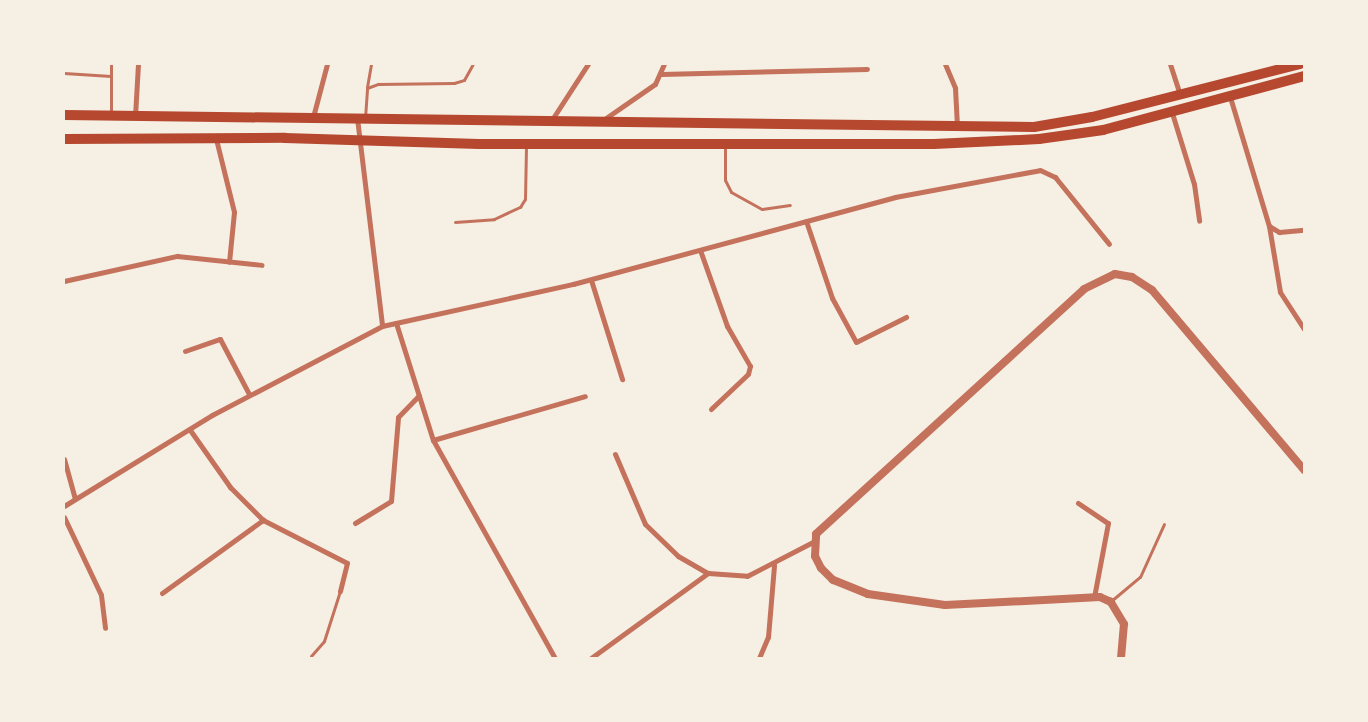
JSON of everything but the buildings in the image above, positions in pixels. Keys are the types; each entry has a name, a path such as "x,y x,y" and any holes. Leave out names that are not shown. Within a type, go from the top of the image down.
{"highway":[{"path":"64,115 957,127 1057,124 1180,96 1300,64"},
{"path":"64,139 216,138 526,143 1039,140 1103,130 1304,76"}],"street":[{"path":"135,116 138,64"},
{"path":"313,118 327,64"},
{"path":"551,121 583,77 588,64"},
{"path":"601,122 655,84 664,64"},
{"path":"945,64 955,88 957,127"},
{"path":"1170,64 1180,96"},
{"path":"661,74 867,69"},
{"path":"1230,97 1269,226 1280,292 1304,329"},
{"path":"1172,113 1194,184 1199,221"},
{"path":"361,119 357,140 382,326"},
{"path":"216,138 234,212 229,262"},
{"path":"64,506 249,394 382,326 591,280 895,197 1040,170 1055,177 1109,244"},
{"path":"806,221 832,298 856,342 906,317"},
{"path":"1269,226 1279,232 1304,230"},
{"path":"700,250 727,326 750,366 748,374 710,409"},
{"path":"64,281 177,256 262,265"},
{"path":"1121,658 1124,624 1111,602 1094,597 946,606 868,594 834,580 821,568 814,542 816,534 1084,289 1115,274 1132,276 1152,290 1304,470"},
{"path":"591,280 622,379"},
{"path":"396,323 433,440 555,658"},
{"path":"185,351 220,339 249,394"},
{"path":"355,523 391,501 398,417 419,395"},
{"path":"433,440 585,396"},
{"path":"190,430 230,487 263,520 348,564 340,592"},
{"path":"615,454 645,524 678,556 708,573 747,576 774,565 814,542"},
{"path":"64,459 76,499"},
{"path":"1078,503 1108,523 1094,597"},
{"path":"64,517 100,595 105,628"},
{"path":"162,593 263,520"},
{"path":"759,658 768,637 774,565"},
{"path":"591,658 708,573"}],"lane":[{"path":"111,64 111,116"},
{"path":"361,119 371,64"},
{"path":"367,88 378,84 454,83 464,80 473,64"},
{"path":"64,73 111,76"},
{"path":"454,222 494,219 520,207 525,199 526,143"},
{"path":"724,143 725,180 731,192 762,209 790,205"},
{"path":"1111,602 1132,588 1140,577 1164,524"},
{"path":"311,656 324,641 340,592"}]}
